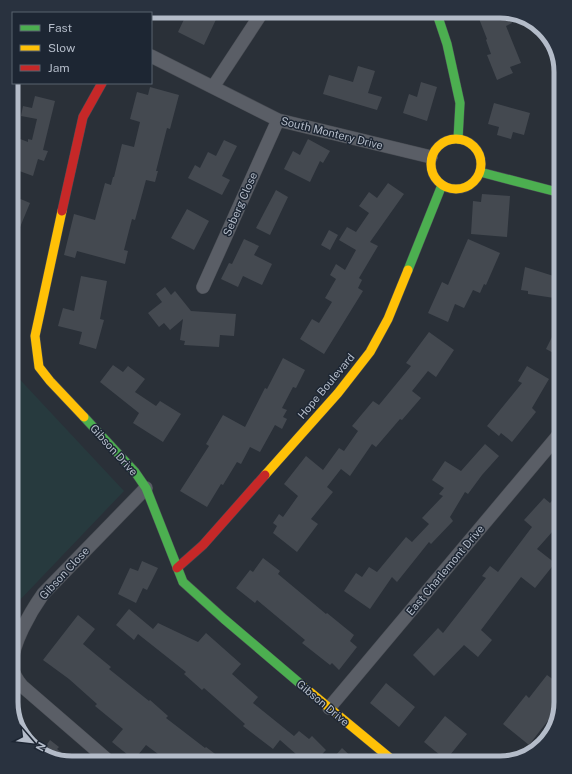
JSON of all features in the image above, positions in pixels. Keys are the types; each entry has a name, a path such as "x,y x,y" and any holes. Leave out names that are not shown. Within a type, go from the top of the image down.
{"street":[{"path":"213,86 258,18"},
{"path":"438,18 447,44 460,103 458,139"},
{"name":"South Montery Drive","path":"152,56 278,120 431,157"},
{"name":"Gibson Drive","path":"101,84 83,117 35,336 39,367 50,381 135,472 146,488 183,582 328,708 387,756"},
{"name":"Seberg Close","path":"202,287 278,120"},
{"path":"451,139 466,141 477,150 480,157 480,172 471,185 456,190 449,189 442,186 432,173 430,165 431,157 434,151 445,141 451,139"},
{"path":"480,172 554,191"},
{"name":"Hope Boulevard","path":"178,568 203,545 338,393 370,352 388,319 442,186"},
{"name":"East Charlemont Drive","path":"328,708 554,440"},
{"name":"Gibson Close","path":"18,642 29,615 43,594 146,488"},
{"name":"Gibson Close","path":"18,681 103,756"}],"green space":[{"path":"18,377 124,491 18,602"}],"building":[{"path":"185,18 217,18 204,45 178,32"},
{"path":"479,18 511,19 512,23 506,26 521,63 510,67 513,73 497,80 487,55 491,54 486,40 487,39"},
{"path":"358,66 375,71 368,93 382,97 377,110 323,94 329,75 353,82"},
{"path":"421,82 437,87 427,121 403,113 409,94 417,97"},
{"path":"150,87 179,95 170,129 167,128 156,171 158,171 155,182 146,180 135,220 132,219 124,250 128,251 125,264 77,251 75,258 64,255 74,214 95,220 105,183 111,185 114,177 122,144 134,147 140,122 130,119 137,92 148,95"},
{"path":"35,96 55,101 43,150 48,151 44,161 38,159 33,176 18,171 18,138 28,142 28,139 32,140 37,119 21,116 23,106 32,108"},
{"path":"494,103 530,113 524,135 513,132 511,139 497,135 499,127 488,124"},
{"path":"308,139 330,151 323,163 320,161 310,182 284,169 293,151 300,155"},
{"path":"224,140 237,146 222,176 230,180 222,195 188,178 195,165 200,168 208,152 216,156"},
{"path":"388,183 404,194 370,242 378,246 359,278 362,280 358,288 363,291 324,354 300,339 312,319 319,323 332,302 325,298 336,279 330,275 336,264 345,270 356,250 339,240 347,227 356,232 369,213 359,206 369,192 377,198"},
{"path":"276,190 288,197 270,235 256,228"},
{"path":"482,194 510,196 507,237 471,234 473,201 481,202"},
{"path":"18,198 30,203 18,232"},
{"path":"187,209 209,221 194,250 171,238"},
{"path":"329,230 338,235 330,250 321,245"},
{"path":"244,239 259,246 254,255 272,264 262,285 243,276 238,287 221,279 229,263 232,264"},
{"path":"468,239 500,253 486,285 484,284 480,293 473,290 464,308 455,304 448,322 428,313 442,282 448,285"},
{"path":"525,267 554,276 554,298 528,294 528,291 521,290"},
{"path":"81,276 107,281 100,319 104,320 96,349 79,344 82,332 58,326 63,308 74,311"},
{"path":"165,287 171,295 175,291 191,311 236,314 234,336 220,335 219,347 184,345 185,341 180,340 183,319 170,330 164,323 159,327 148,313 162,302 156,294"},
{"path":"429,332 454,350 436,377 428,371 412,391 421,398 402,420 400,419 376,447 372,444 350,476 341,469 327,487 333,492 311,519 318,524 297,552 273,533 277,526 273,523 279,514 283,517 298,496 284,484 306,456 323,470 339,448 344,451 358,431 352,426 373,401 379,405 411,366 406,363"},
{"path":"554,333 554,353 546,349"},
{"path":"283,358 305,370 296,388 293,387 282,408 287,410 283,417 287,419 282,429 275,425 260,452 250,447 241,464 237,462 207,507 180,491 209,446 206,444 223,415 245,427 265,388 267,389"},
{"path":"113,365 123,372 128,366 145,379 135,392 156,406 160,401 181,414 163,442 133,423 139,413 100,382"},
{"path":"527,366 549,379 532,408 536,412 512,442 501,433 499,436 487,426 522,383 518,381"},
{"path":"485,444 499,456 468,494 465,492 450,517 453,521 431,544 429,542 397,582 392,577 370,609 344,591 356,573 362,577 369,567 377,572 406,537 412,542 429,524 422,518 443,496 439,494 444,488 432,480 445,461 461,471"},
{"path":"544,498 550,503 554,499 554,530 537,549 554,562 554,564 535,588 521,577 481,630 492,640 478,657 464,645 434,676 413,655 438,628 443,633 486,578 482,576 490,566 498,572 532,527 524,520"},
{"path":"263,558 280,571 278,574 354,635 350,641 357,647 339,670 332,663 330,665 302,643 305,640 257,600 255,603 236,588 250,570 253,572"},
{"path":"142,561 158,568 147,590 143,588 136,603 118,594 130,568 138,571"},
{"path":"129,609 153,629 158,623 198,642 206,633 241,664 232,674 258,697 253,703 294,736 299,731 309,739 312,736 326,750 320,756 296,756 297,755 280,740 273,749 243,726 245,724 204,688 202,690 184,674 186,672 138,634 134,640 116,625"},
{"path":"78,615 95,629 83,644 111,667 109,669 149,701 150,700 168,716 166,718 218,756 161,756 146,745 137,756 129,756 112,742 123,729 95,706 97,704 69,679 43,660"},
{"path":"547,675 554,680 554,709 552,715 529,745 503,724 526,695 529,698"},
{"path":"386,683 415,707 399,727 370,703"},
{"path":"445,716 467,734 449,756 441,756 424,742"},
{"path":"50,740 59,747 57,749 66,756 51,752 44,748"},
{"path":"342,748 351,756 335,756"}],"traffic: fast":[{"path":"438,18 447,44 460,103 458,139"},
{"path":"480,172 554,191"},
{"path":"408,270 442,185"},
{"path":"84,417 135,472 146,488 183,582 304,687"}],"traffic: slow":[{"path":"451,139 461,139 474,146 481,159 481,164 481,169 474,182 461,189 451,189 442,185 435,178 431,169 431,159 435,150 442,143 451,139"},
{"path":"62,211 35,336 39,367 84,417"},
{"path":"265,475 338,393 370,352 388,319 408,270"},
{"path":"304,687 388,756"}],"traffic: jam":[{"path":"62,211 83,117 101,84"},
{"path":"177,568 203,545 265,475"}]}
